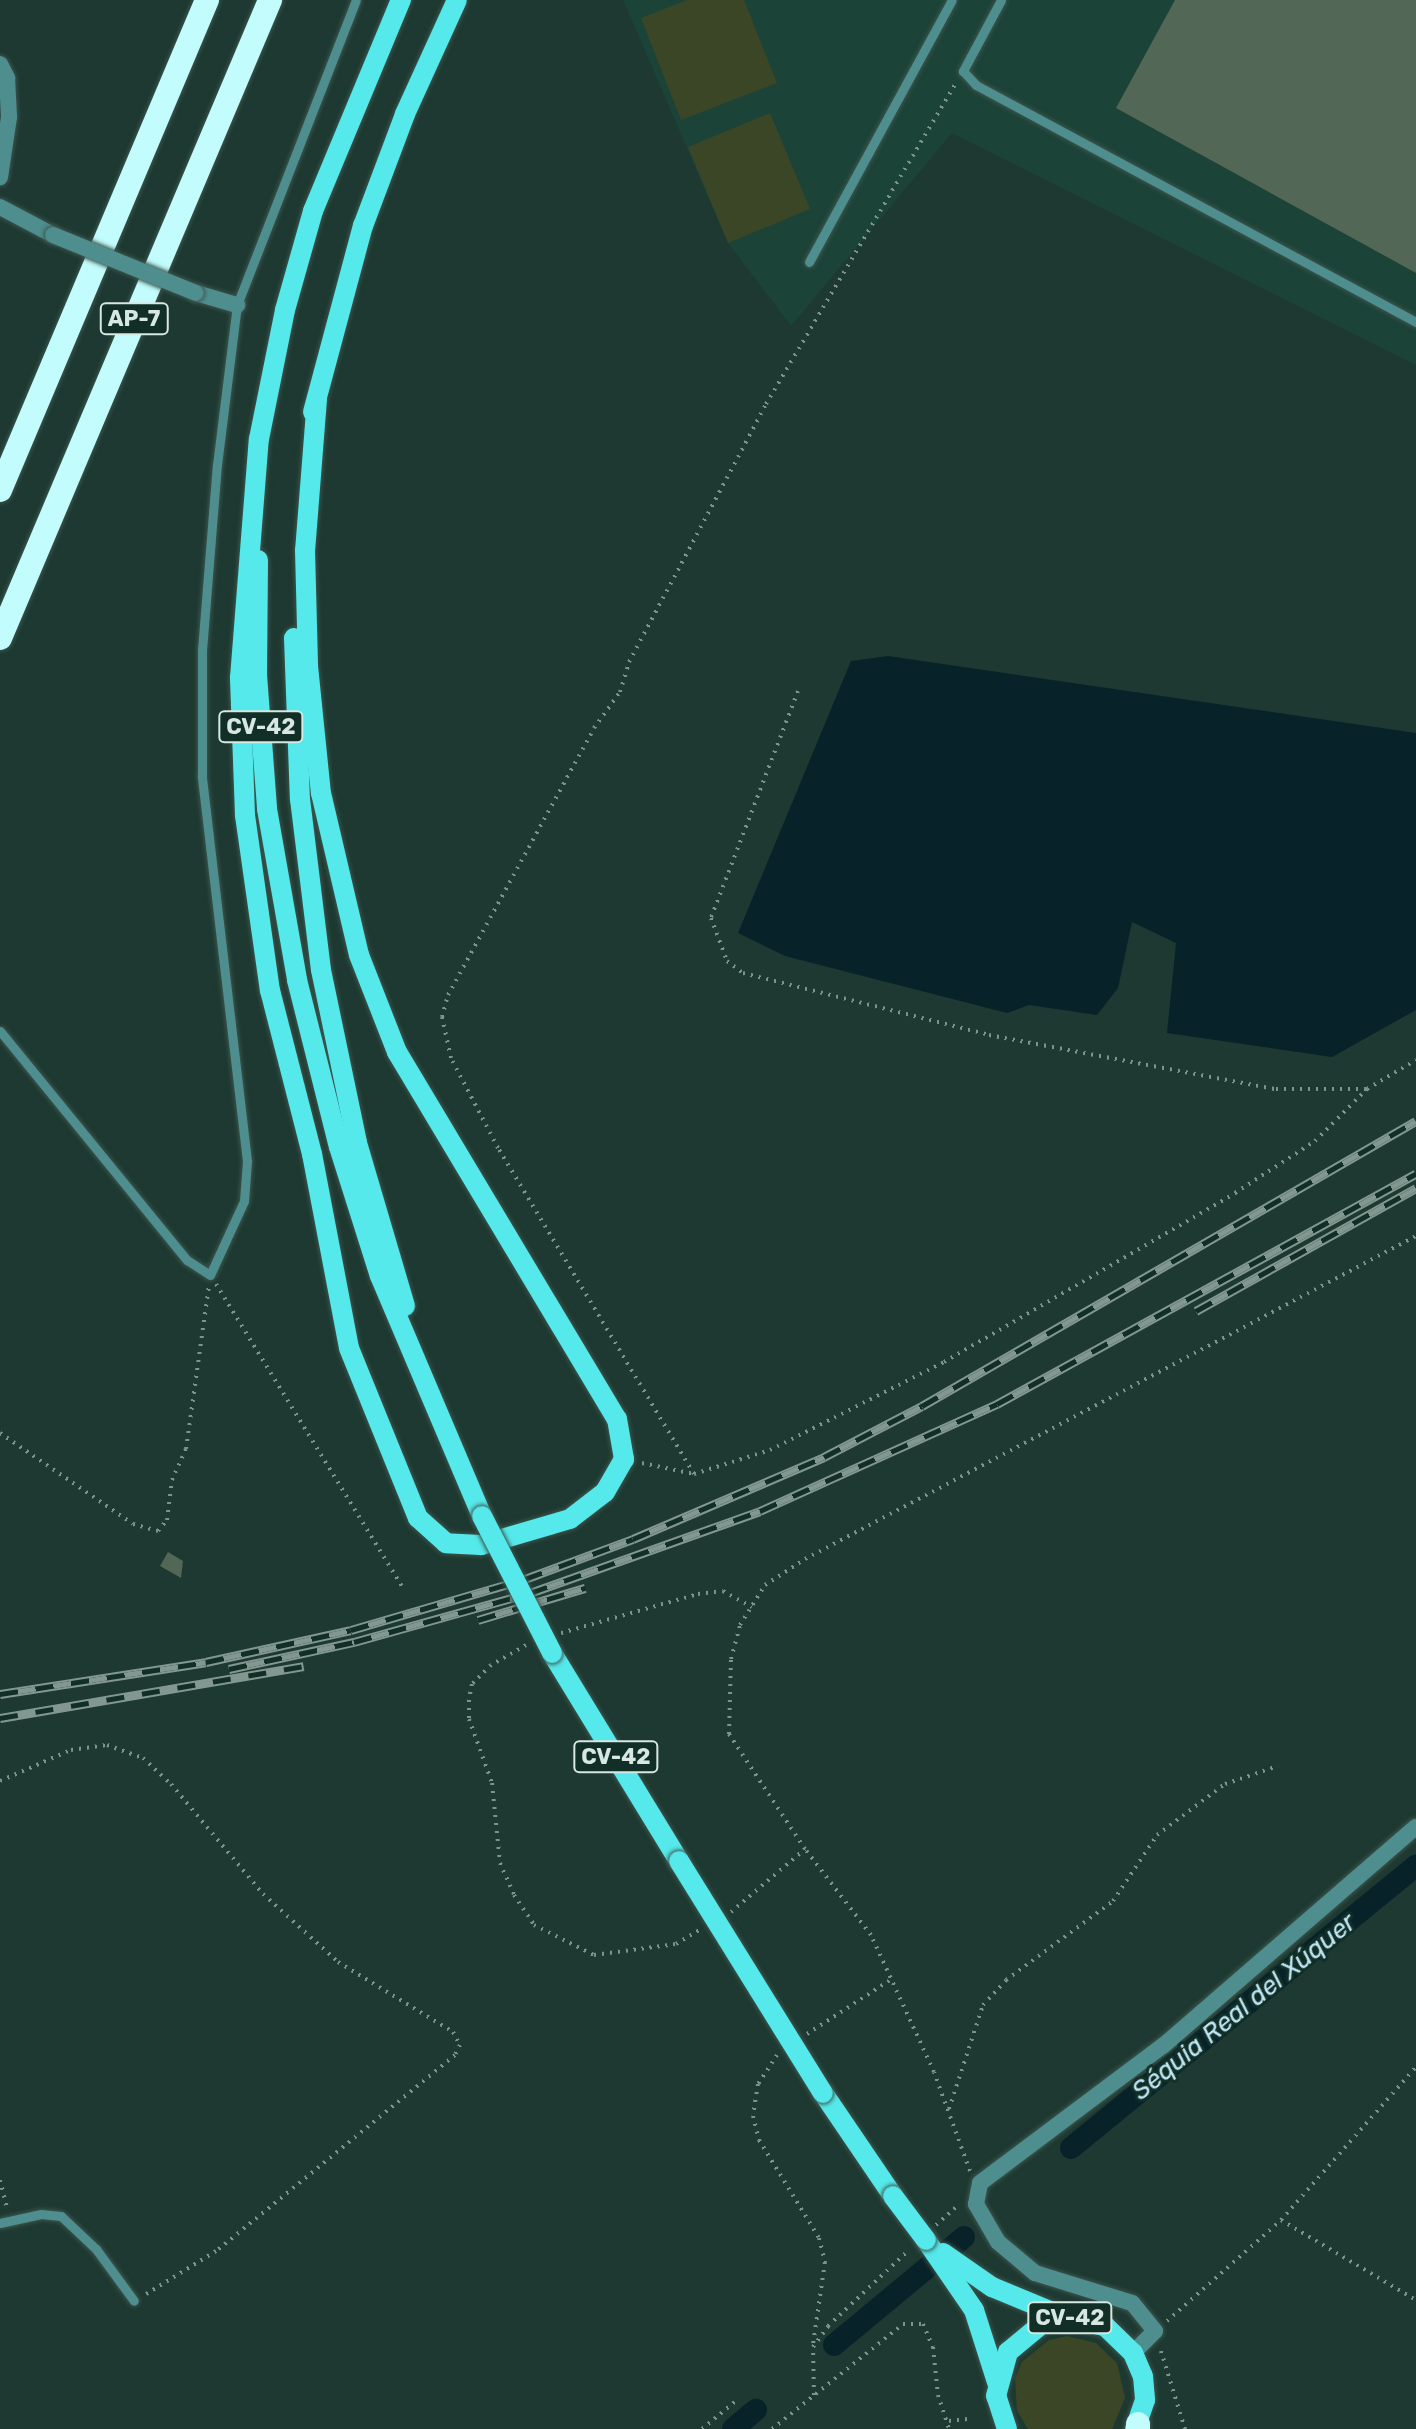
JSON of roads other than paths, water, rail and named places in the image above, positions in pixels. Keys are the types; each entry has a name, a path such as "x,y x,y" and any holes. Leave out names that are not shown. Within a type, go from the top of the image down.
{"highway":[{"name":"AP-7","path":"0,490 207,0"},
{"name":"AP-7","path":"0,638 270,0"}],"main road":[{"path":"317,399 305,550 308,666 321,793 359,955 397,1052 617,1419 624,1459 605,1492 570,1519 496,1540 446,1543 418,1518 349,1348 334,1291 312,1154 270,991 245,815 240,678 259,439 285,310 313,211 401,0"},
{"name":"CV-42","path":"411,0 361,115 294,310 269,439 258,558 257,675 270,824 297,980 335,1132 380,1276 482,1516 679,1861 823,2093 923,2240 965,2280 1067,2318 1105,2326 1133,2353 1143,2376 1145,2400 1137,2427"},
{"name":"CV-42","path":"452,1450 357,1143 321,970 300,799 293,668 304,439 363,226 405,114 457,0"},
{"name":"CV-42","path":"965,2280 984,2333 1007,2429"},
{"name":"CV-42","path":"998,2384 1008,2352 1024,2335 1067,2318"}],"street":[{"path":"0,64 7,78 9,117 0,177"},
{"path":"0,207 53,235 196,293 237,305"},
{"path":"1133,2353 1155,2331 1132,2303 1035,2273 998,2242 977,2199 994,2168 1164,2045 1416,1827"}],"lane":[{"path":"0,1031 187,1260 210,1275 244,1201 247,1161 202,776 207,579 237,305 356,0"},
{"path":"809,262 952,0"},
{"path":"1001,0 963,71 976,85 1416,322"},
{"path":"4,2222 41,2214 61,2216 96,2249 134,2301"}],"water":[{"path":"888,656 1416,733 1416,1010 1332,1057 1167,1033 1176,943 1132,922 1118,988 1097,1015 1029,1005 1007,1013 785,956 738,933 851,661"}],"waterway":[{"name":"Séquia Real del Xúquer","path":"1071,2148 1416,1866"},
{"name":"Séquia Real del Xúquer","path":"834,2345 964,2237"},
{"name":"Séquia Real del Xúquer","path":"733,2429 756,2410"}],"railway":[{"path":"0,1694 206,1662 351,1630 525,1579 633,1539 824,1457 922,1406 1416,1121"},
{"path":"229,1669 354,1642 530,1593 760,1511 997,1404 1416,1174"},
{"path":"1196,1311 1416,1188"},
{"path":"478,1620 585,1588"},
{"path":"0,1718 304,1666"}]}
